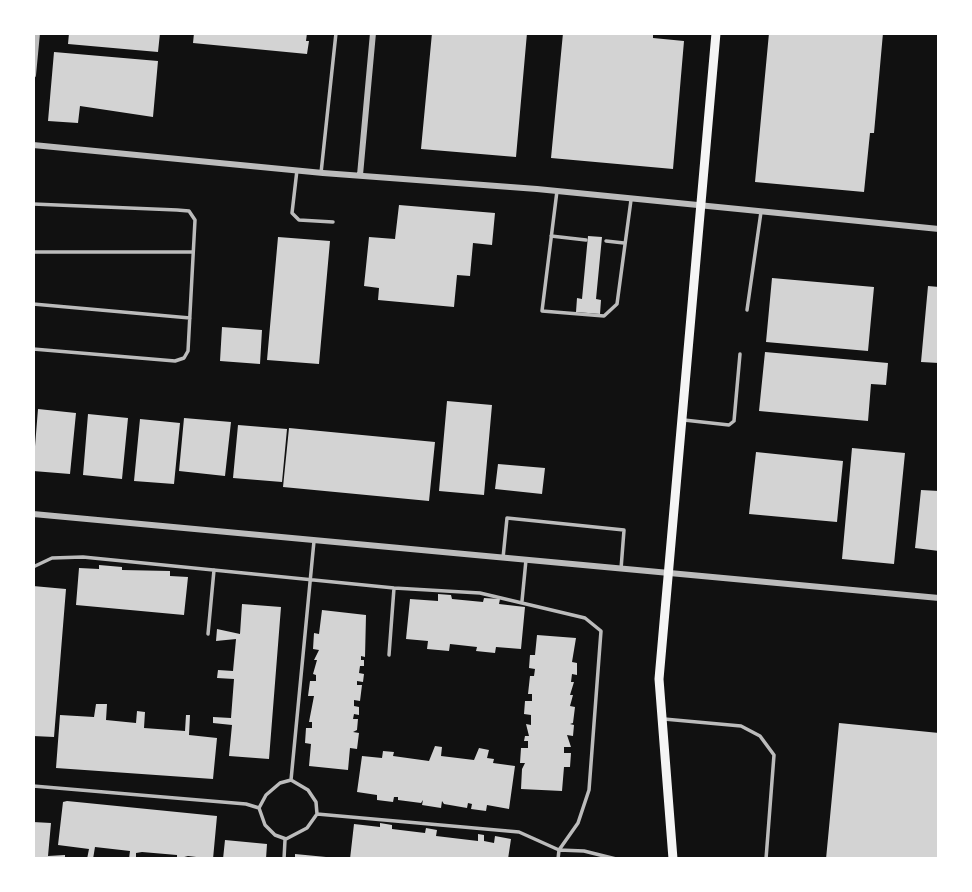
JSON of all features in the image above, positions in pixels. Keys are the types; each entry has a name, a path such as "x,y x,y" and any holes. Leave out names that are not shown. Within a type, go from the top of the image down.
{"main road":[{"path":"673,859 659,679 703,207 716,33"}],"street":[{"path":"33,75 37,33"},
{"path":"360,175 373,33"},
{"path":"33,145 321,173 557,191 939,229"},
{"path":"33,514 939,598"}],"lane":[{"path":"321,173 336,33"},
{"path":"297,170 292,213 299,220 333,222"},
{"path":"557,191 542,311 604,316 617,304 631,200"},
{"path":"33,204 189,211 195,220 188,351 184,358 175,361 33,349"},
{"path":"747,310 761,212"},
{"path":"551,236 586,240"},
{"path":"606,241 625,243"},
{"path":"33,252 193,252"},
{"path":"33,304 190,318"},
{"path":"682,420 729,425 734,421 740,354"},
{"path":"503,558 507,518 624,530 621,569"},
{"path":"291,780 314,540"},
{"path":"33,567 52,558 83,558 394,588 480,593 585,618 601,631 589,790 578,823 559,850 558,859"},
{"path":"522,601 526,560"},
{"path":"208,634 214,570"},
{"path":"389,655 394,588"},
{"path":"662,718 741,726 760,736 774,755 766,859"},
{"path":"33,786 246,804 258,808 265,825 275,835 286,839 307,828 317,814 316,802 308,790 291,780 280,783 266,795 258,808"},
{"path":"317,814 519,832 559,850 616,859"},
{"path":"284,859 286,839"}],"building":[{"path":"69,33 160,33 158,52 68,44"},
{"path":"194,33 307,33 306,41 309,41 307,54 193,43"},
{"path":"432,33 527,33 516,157 421,149"},
{"path":"563,33 653,33 653,38 684,41 673,169 551,158"},
{"path":"769,33 883,33 874,133 870,133 864,192 755,182"},
{"path":"54,52 158,61 153,117 80,106 78,123 48,121"},
{"path":"399,205 495,213 492,245 473,243 470,276 457,275 454,307 378,300 379,288 364,286 369,237 395,239"},
{"path":"588,236 602,237 596,299 601,300 600,314 576,312 577,298 582,299"},
{"path":"278,237 330,241 319,364 267,360"},
{"path":"772,278 874,287 868,351 766,342"},
{"path":"928,286 939,287 939,363 921,362"},
{"path":"222,327 262,330 260,364 220,361"},
{"path":"765,352 888,363 886,385 871,384 868,421 759,411"},
{"path":"447,401 492,405 484,495 439,491"},
{"path":"38,409 76,413 70,474 33,471"},
{"path":"88,414 128,418 122,479 83,475"},
{"path":"184,418 231,422 225,476 179,471"},
{"path":"140,419 180,423 174,484 134,481"},
{"path":"238,425 287,429 282,482 233,478"},
{"path":"289,428 435,442 429,501 283,487"},
{"path":"852,448 905,453 894,564 842,559"},
{"path":"756,452 843,461 837,522 749,514"},
{"path":"498,464 545,468 542,494 495,489"},
{"path":"921,490 939,491 939,551 915,548"},
{"path":"99,565 122,567 122,570 170,571 170,576 188,577 184,615 76,605 79,568 99,569"},
{"path":"33,586 66,589 54,737 33,736"},
{"path":"438,594 451,595 452,599 483,602 484,598 500,599 499,604 525,607 521,649 496,647 495,653 476,651 477,647 450,644 449,651 427,649 428,641 406,639 410,599 438,601"},
{"path":"242,604 281,607 269,759 229,756 232,725 213,723 213,717 231,718 234,679 217,678 218,670 233,671 236,639 216,641 217,629 240,634"},
{"path":"322,610 366,615 365,657 361,656 364,666 360,666 359,673 364,674 363,682 357,681 357,685 362,685 360,701 354,700 354,706 359,707 359,715 354,714 353,719 358,719 357,730 353,732 359,733 357,749 350,748 348,770 309,766 311,744 305,743 306,728 312,728 312,722 309,722 314,696 308,696 310,681 316,681 316,675 313,674 317,660 314,660 319,650 313,649 314,633 319,634"},
{"path":"537,635 576,638 572,662 577,663 577,675 572,674 571,682 574,682 570,695 573,695 570,706 575,707 573,723 570,724 574,725 573,736 567,735 571,747 564,747 564,753 571,753 570,767 564,767 562,791 521,789 525,763 520,763 521,748 528,748 528,741 524,741 525,736 529,736 526,724 531,725 531,715 524,714 525,701 532,701 532,694 528,694 530,676 534,676 535,669 529,668 530,655 535,655"},
{"path":"96,704 107,704 106,720 136,723 137,711 145,712 144,728 185,731 186,715 190,715 189,735 217,738 213,779 56,768 60,715 94,717"},
{"path":"839,723 939,733 939,859 826,859"},
{"path":"435,746 442,747 441,756 474,760 479,748 489,750 487,758 494,759 493,763 515,766 509,809 487,805 486,811 471,809 472,804 468,803 467,808 444,804 442,801 441,808 422,805 423,800 421,803 394,797 393,802 377,800 377,795 357,792 362,756 382,758 383,751 394,752 393,756 429,761"},
{"path":"63,802 217,816 213,859 188,856 177,859 177,855 142,852 136,853 136,859 129,859 130,851 95,847 93,859 87,859 89,849 58,845"},
{"path":"33,822 51,823 48,856 65,855 65,859 33,859"},
{"path":"380,823 392,825 392,829 425,833 426,828 437,830 436,836 478,841 478,834 484,835 484,841 494,843 495,836 511,839 508,859 350,859 354,824 380,827"},
{"path":"225,840 267,844 266,859 223,859"},
{"path":"295,854 326,857 326,859 295,859"}]}
